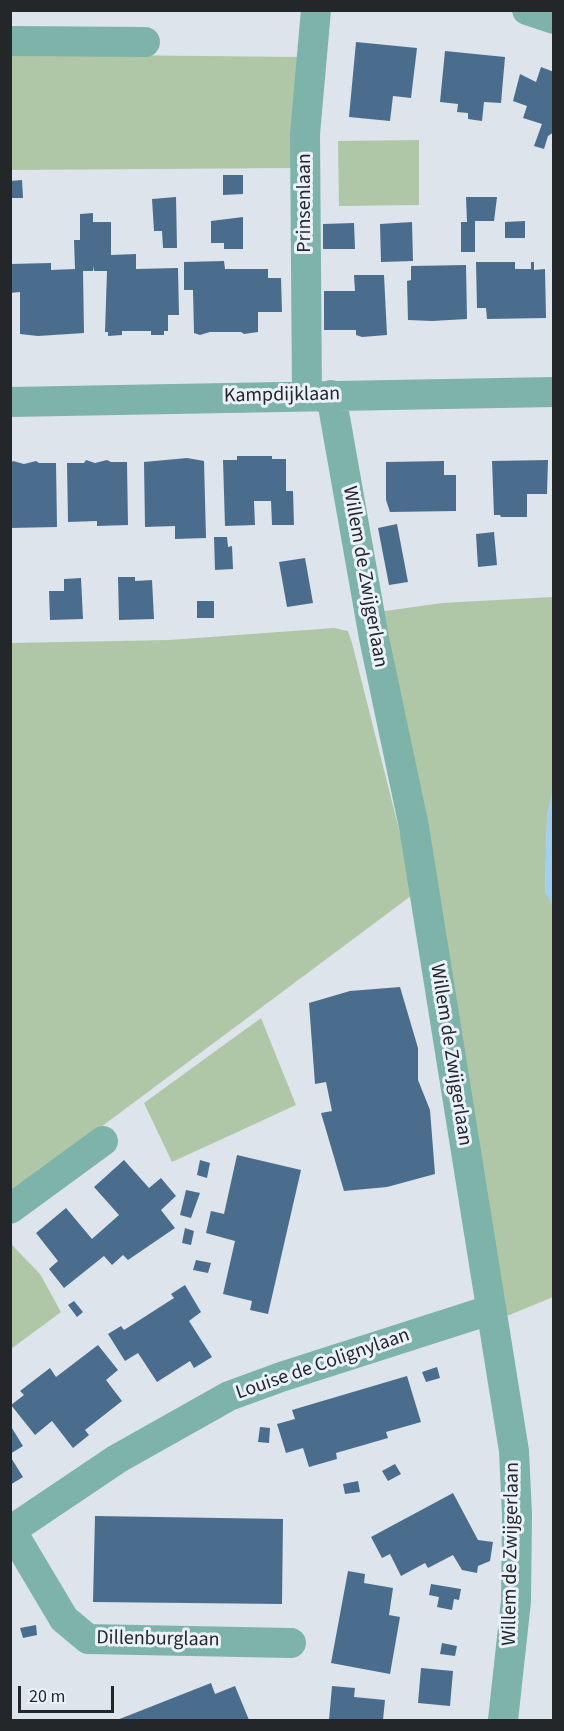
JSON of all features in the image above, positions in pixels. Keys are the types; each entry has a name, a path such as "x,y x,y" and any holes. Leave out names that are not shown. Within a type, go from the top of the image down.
{"street":[{"name":"Prinsenlaan","path":"316,10 305,134 319,395"},
{"path":"527,10 554,19"},
{"path":"10,41 145,42"},
{"name":"Kampdijklaan","path":"10,402 554,392"},
{"name":"Willem de Zwijgerlaan","path":"319,395 414,827 514,1451 517,1515 516,1601 503,1720"},
{"path":"10,1209 103,1141"},
{"name":"Louise de Colignylaan","path":"11,1530 117,1459 230,1396 281,1377 490,1311"},
{"name":"Dillenburglaan","path":"11,1530 64,1619 88,1639 291,1643"}],"green space":[{"path":"10,54 298,57 291,168 11,170"},
{"path":"419,140 419,205 339,206 338,141"},
{"path":"553,597 554,785 547,817 545,891 554,907 553,1297 507,1316 378,612 442,603"},
{"path":"334,628 348,631 352,643 415,893 11,1194 11,643 169,640"},
{"path":"261,1018 296,1105 172,1162 144,1103"},
{"path":"12,1245 40,1274 61,1312 11,1349"}],"water":[{"path":"553,785 553,907 545,891 547,817"}],"building":[{"path":"356,42 417,48 411,98 393,96 390,121 349,117"},
{"path":"445,51 505,57 501,103 484,102 482,121 468,119 468,113 457,112 458,104 440,102"},
{"path":"541,67 554,72 554,132 548,136 544,149 534,146 542,124 523,118 527,106 513,101 520,74 536,82"},
{"path":"223,175 243,175 243,194 223,195"},
{"path":"22,180 23,198 10,198 10,181"},
{"path":"176,197 177,248 163,248 162,231 154,231 152,199"},
{"path":"466,197 497,197 494,221 475,221 475,252 461,252 461,222 467,222"},
{"path":"93,213 93,222 111,222 111,255 136,254 136,269 178,268 179,315 168,315 168,331 164,331 164,335 151,335 151,331 122,331 122,335 108,336 108,332 105,332 107,271 94,271 93,266 93,271 83,271 84,333 38,336 20,334 20,292 10,293 10,264 51,263 51,270 75,269 74,240 80,240 80,214"},
{"path":"243,217 243,249 224,249 224,243 211,243 211,221"},
{"path":"525,221 525,238 505,238 505,222"},
{"path":"412,222 413,261 381,262 380,224"},
{"path":"354,223 355,249 323,249 323,224"},
{"path":"224,261 225,269 268,269 268,278 281,278 282,312 258,312 258,332 244,334 241,332 210,332 200,335 194,333 193,290 184,290 184,262"},
{"path":"476,262 515,262 515,269 531,269 531,262 534,262 534,270 545,269 546,318 487,319 486,308 477,308"},
{"path":"466,265 467,319 408,320 407,281 411,280 411,266"},
{"path":"354,275 384,275 387,335 362,337 356,335 356,330 324,330 324,291 355,291"},
{"path":"237,456 272,456 272,459 286,459 286,491 293,491 294,525 272,525 271,501 254,501 255,525 225,526 223,460 237,460"},
{"path":"187,458 204,461 206,538 175,539 175,526 145,527 144,462"},
{"path":"86,460 95,463 107,460 127,462 128,525 97,526 97,521 68,522 67,463 84,463"},
{"path":"548,460 547,494 527,494 527,517 494,515 492,461"},
{"path":"13,461 24,464 36,461 56,463 57,527 10,528 10,464"},
{"path":"444,461 444,475 456,475 456,511 390,512 386,500 386,462"},
{"path":"397,524 408,582 389,585 378,528"},
{"path":"494,532 497,565 478,567 476,534"},
{"path":"214,537 227,537 228,547 232,546 233,569 215,570"},
{"path":"305,558 313,603 287,607 279,562"},
{"path":"118,577 135,577 135,581 152,580 154,619 119,620"},
{"path":"81,578 83,619 50,620 49,591 64,591 64,579"},
{"path":"197,601 214,601 214,618 197,618"},
{"path":"400,987 418,1048 418,1080 430,1110 435,1174 387,1187 344,1191 321,1113 332,1111 326,1082 315,1084 309,1003 350,991"},
{"path":"237,1155 301,1170 268,1314 250,1310 252,1301 223,1294 235,1241 206,1233 211,1211 224,1214"},
{"path":"124,1160 149,1188 161,1178 176,1196 161,1210 175,1228 128,1260 123,1255 112,1265 104,1256 64,1288 49,1269 58,1261 36,1233 66,1208 92,1239 119,1215 94,1187"},
{"path":"200,1160 210,1163 207,1178 197,1175"},
{"path":"186,1190 200,1193 191,1218 180,1215"},
{"path":"185,1228 194,1231 191,1245 182,1243"},
{"path":"196,1260 211,1263 208,1273 193,1270"},
{"path":"185,1285 201,1312 189,1321 212,1357 194,1368 190,1361 157,1382 138,1353 125,1361 108,1334 121,1326 124,1330 174,1298 171,1294"},
{"path":"74,1301 83,1312 77,1317 68,1305"},
{"path":"98,1345 118,1370 106,1380 122,1401 85,1430 89,1435 73,1448 52,1421 35,1435 11,1405 24,1395 20,1391 50,1368 56,1377"},
{"path":"437,1367 440,1378 426,1382 422,1372"},
{"path":"407,1376 421,1422 386,1432 388,1438 336,1453 337,1459 309,1467 303,1448 286,1453 277,1424 295,1419 292,1410"},
{"path":"10,1425 23,1446 10,1454"},
{"path":"260,1427 270,1428 269,1443 258,1442"},
{"path":"10,1456 23,1477 10,1485"},
{"path":"395,1464 401,1474 388,1481 382,1471"},
{"path":"358,1481 360,1492 345,1494 343,1484"},
{"path":"453,1493 478,1540 493,1542 490,1561 478,1566 477,1573 462,1570 453,1555 428,1568 425,1563 401,1576 390,1554 382,1558 371,1537"},
{"path":"95,1516 283,1519 282,1604 93,1602"},
{"path":"348,1571 365,1574 364,1583 393,1588 389,1615 400,1617 390,1674 331,1663"},
{"path":"431,1584 461,1589 459,1600 454,1599 452,1610 437,1607 439,1597 429,1595"},
{"path":"36,1625 37,1635 23,1638 20,1628"},
{"path":"442,1643 457,1646 455,1656 440,1654"},
{"path":"421,1668 453,1671 450,1706 418,1703"},
{"path":"211,1683 215,1694 235,1686 249,1720 117,1720"},
{"path":"332,1686 355,1688 354,1697 385,1700 383,1720 329,1720"}]}
